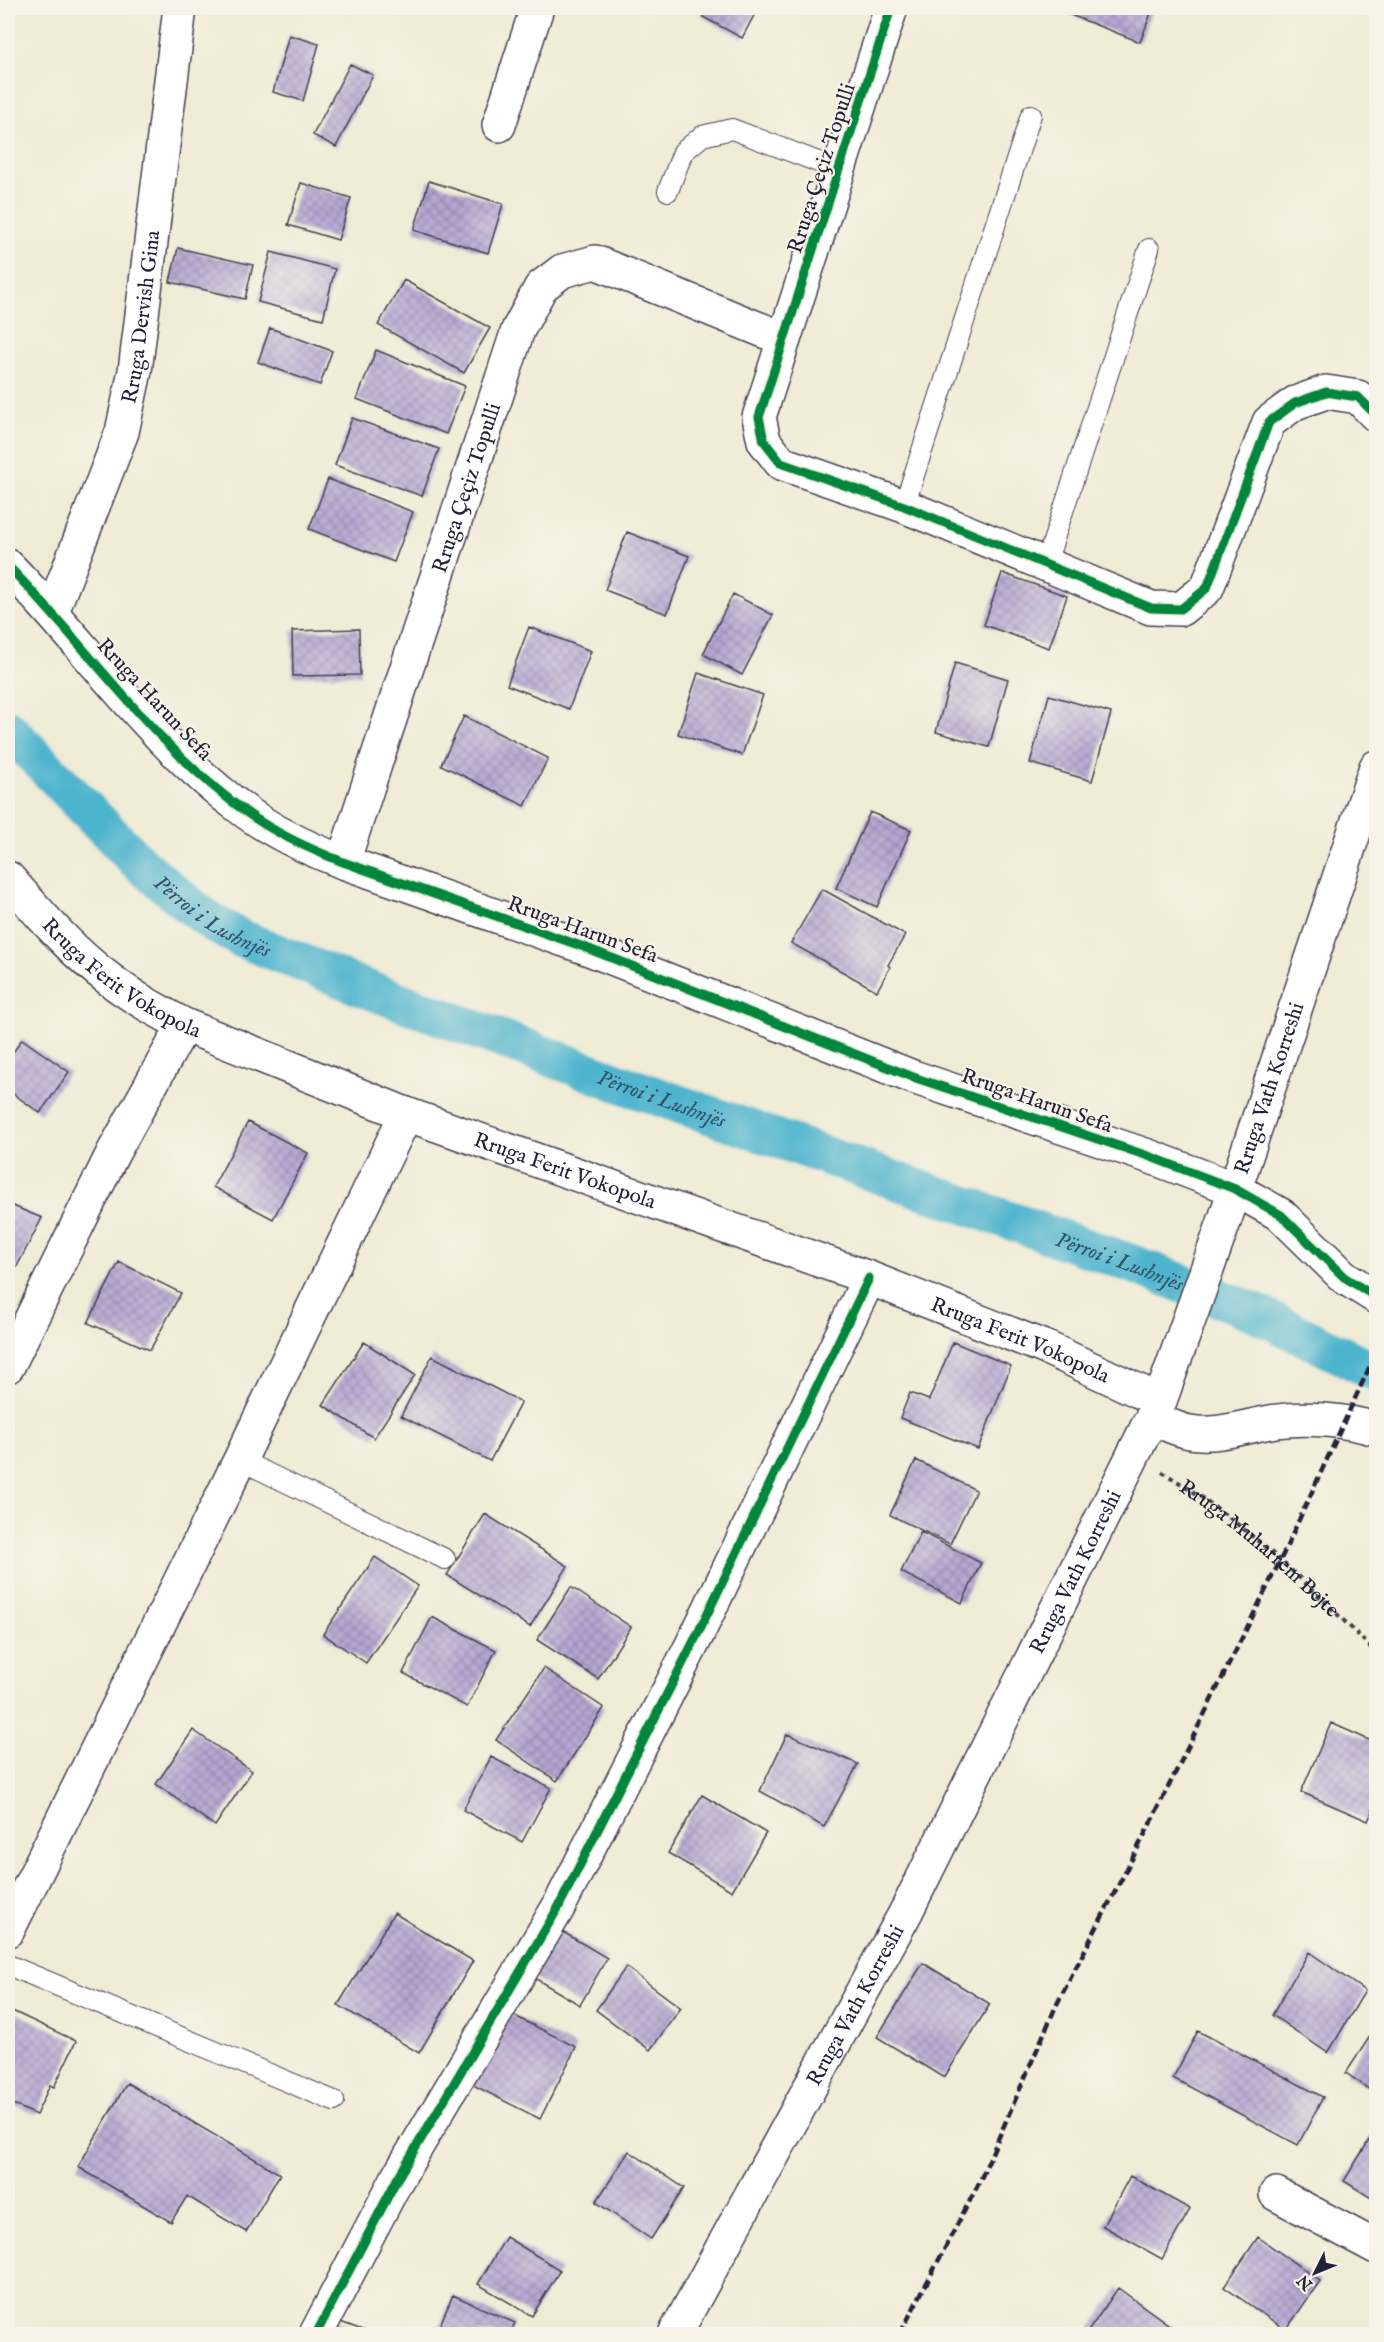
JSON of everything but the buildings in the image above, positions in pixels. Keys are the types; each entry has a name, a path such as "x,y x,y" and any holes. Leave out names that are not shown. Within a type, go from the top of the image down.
{"street":[{"name":"Rruga Dervish Gina","path":"52,612 123,432 135,371 180,8"},
{"path":"499,125 537,8"},
{"name":"Rruga Çeçiz Topulli","path":"343,862 518,330 541,287 562,271 595,262 784,339 891,8"},
{"path":"784,339 759,417 764,441 781,463 904,506 1151,608 1181,609 1208,588 1269,422 1295,403 1326,392 1358,397 1377,415"},
{"name":"Rruga Harun Sefa","path":"8,566 52,612 149,724 202,778 246,813 309,849 584,947 913,1077 1151,1157 1235,1189 1281,1215 1344,1277 1377,1297"},
{"name":"Rruga Vath Korreshi","path":"675,2334 906,1910 1161,1397 1235,1189 1377,767"},
{"name":"Rruga Ferit Vokopola","path":"10,887 78,953 109,979 149,1006 184,1025 406,1114 869,1278 1049,1349 1161,1397"},
{"path":"8,1365 113,1153 184,1025"},
{"path":"8,1930 240,1460 406,1114"},
{"path":"316,2334 396,2181 558,1908 698,1633 869,1278"},
{"path":"1161,1397 1176,1428 1202,1434 1290,1420 1328,1421 1377,1429"},
{"path":"1275,2194 1377,2247"}],"lane":[{"path":"904,506 1032,115"},
{"path":"668,191 683,152 702,136 732,129 838,171"},
{"path":"1046,563 1149,249"},
{"path":"240,1460 445,1559"},
{"path":"8,1965 334,2101"}],"waterway":[{"name":"Përroi i Lushnjës","path":"8,729 138,862 213,923 240,938 364,988 625,1085 1138,1266 1254,1312 1376,1372"}],"railway":[{"path":"900,2334 979,2183 1056,2006 1148,1828 1280,1561 1376,1353"}],"cycle path":[{"path":"891,8 759,417 764,441 781,463 904,506 1151,608 1181,609 1207,588 1269,422 1295,403 1326,392 1358,397 1376,415"},
{"path":"8,566 181,757 212,786 257,820 281,834 343,862 584,947 913,1077 1151,1157 1235,1189 1281,1215 1344,1277 1376,1297"},
{"path":"316,2334 396,2181 558,1908 698,1633 869,1278"}]}
